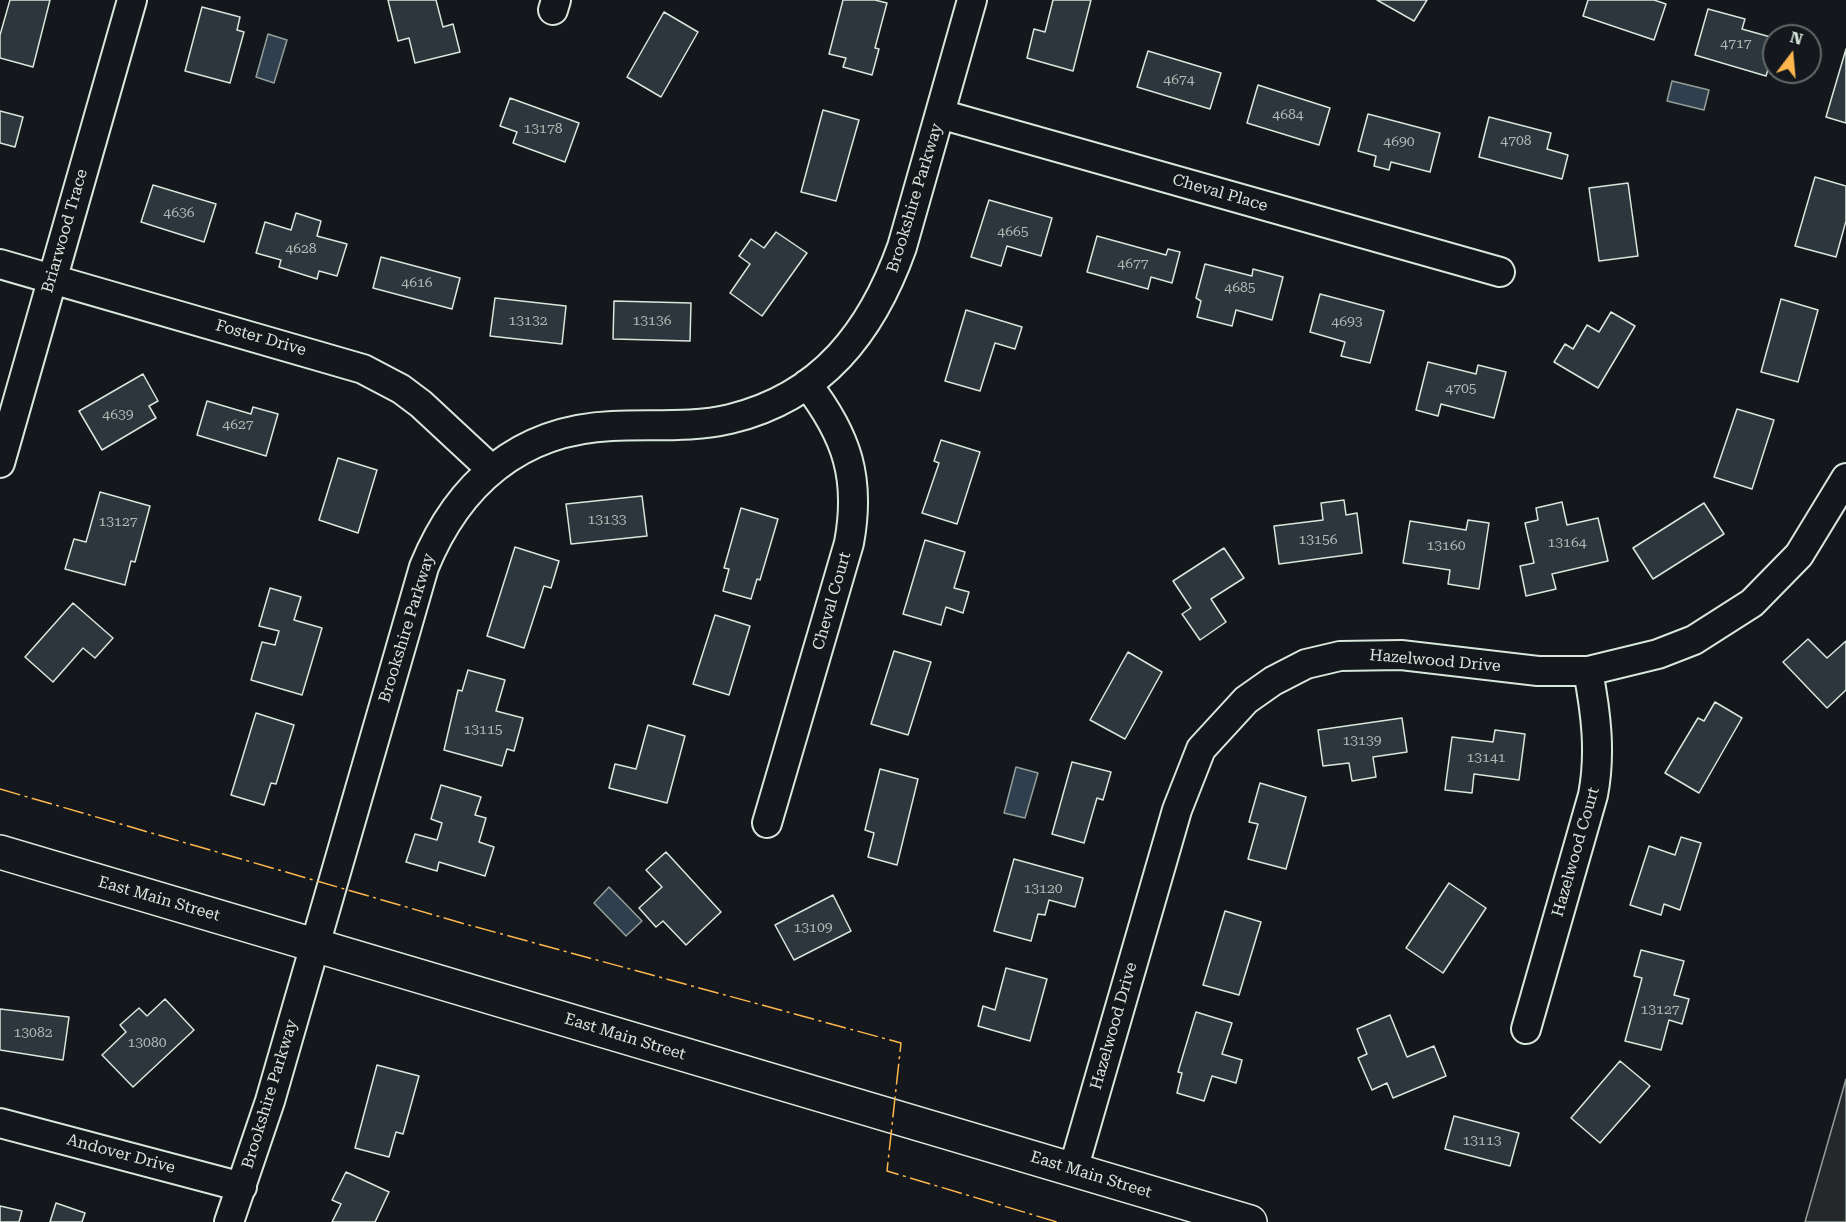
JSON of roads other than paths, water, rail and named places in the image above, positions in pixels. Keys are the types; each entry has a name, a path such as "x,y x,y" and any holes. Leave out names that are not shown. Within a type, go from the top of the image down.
{"main road":[{"name":"East Main Street","path":"0,852 1250,1222"}],"street":[{"name":"Briarwood Trace","path":"0,463 132,0"},
{"name":"Brookshire Parkway","path":"229,1222 270,1101 424,567 438,534 478,480 524,447 562,432 608,426 729,419 761,408 807,384 833,365 868,323 888,286 902,247 972,0"},
{"name":"Cheval Place","path":"940,114 1500,272"},
{"name":"Foster Drive","path":"0,264 363,369 401,389 421,404 492,470"},
{"name":"Cheval Court","path":"767,823 849,543 854,514 848,454 834,423 807,384"},
{"name":"Hazelwood Drive","path":"1073,1170 1177,810 1201,749 1245,700 1273,681 1306,664 1340,656 1401,656 1538,671 1588,671 1658,654 1694,640 1752,603 1800,555 1846,478"},
{"name":"Hazelwood Court","path":"1526,1029 1593,795 1598,768 1594,704 1588,671"},
{"name":"Andover Drive","path":"0,1123 242,1187"}],"water":[{"path":"268,34 287,40 274,83 256,77"},
{"path":"1672,81 1709,90 1704,110 1667,101"},
{"path":"1016,767 1038,773 1025,818 1004,813"},
{"path":"609,887 642,921 626,936 594,903"}]}
